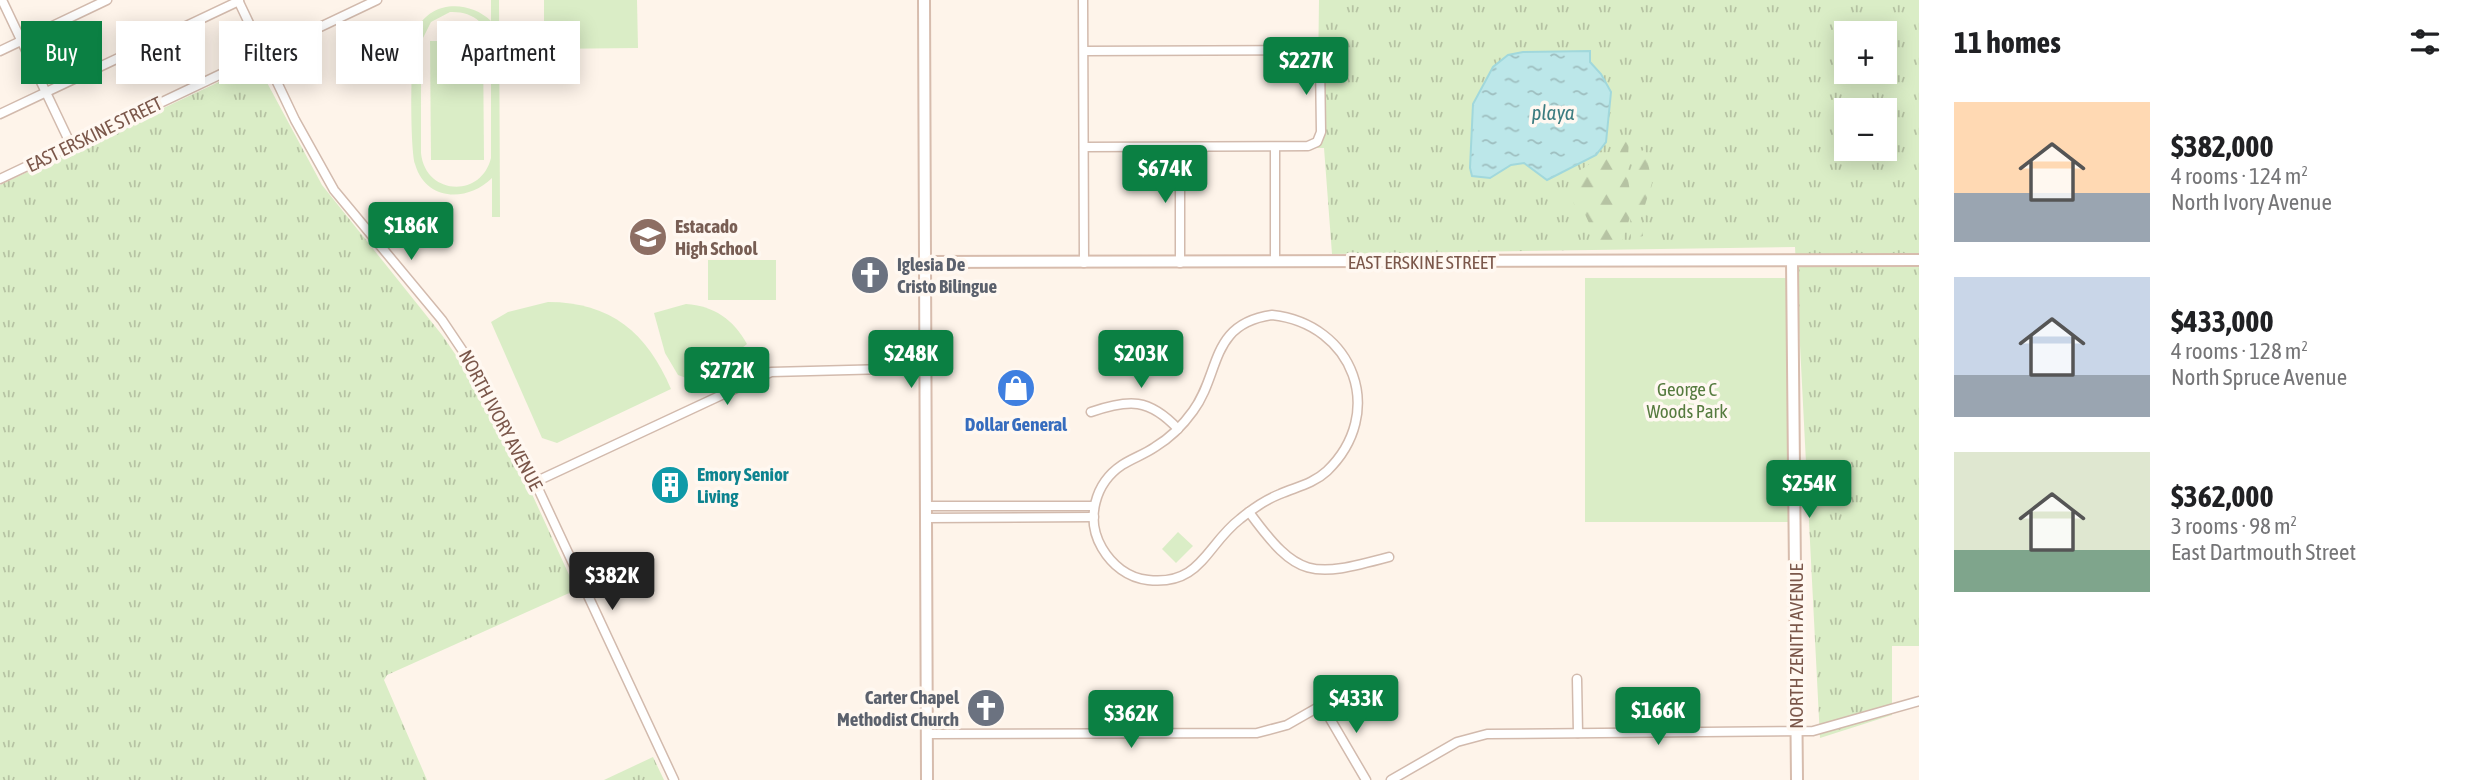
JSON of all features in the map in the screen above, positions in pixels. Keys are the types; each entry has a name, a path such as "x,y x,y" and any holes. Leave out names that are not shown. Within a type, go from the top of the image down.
{"street":[{"path":"2,0 21,38"},
{"path":"62,21 107,0"},
{"name":"EAST ERSKINE STREET","path":"322,26 377,0"},
{"path":"924,0 927,780"},
{"path":"1083,0 1084,263"},
{"path":"0,114 238,1"},
{"name":"NORTH IVORY AVENUE","path":"238,1 248,21"},
{"path":"0,51 21,40"},
{"path":"1084,51 1306,50 1316,53 1320,62 1321,132 1317,142 1308,146 1084,147"},
{"name":"EAST ERSKINE STREET","path":"0,179 219,74"},
{"path":"42,84 71,145"},
{"name":"NORTH IVORY AVENUE","path":"278,84 334,190 471,360 535,482 674,780"},
{"path":"1275,146 1275,262"},
{"path":"1180,147 1180,263"},
{"name":"EAST ERSKINE STREET","path":"925,262 1919,260"},
{"name":"NORTH ZENITH AVENUE","path":"1792,261 1797,780"},
{"path":"1264,316 1280,316 1306,323 1333,340 1346,360 1356,387 1356,418 1349,440 1334,463 1315,480 1280,494 1249,512 1228,530 1195,569 1178,578 1159,581 1136,578 1114,564 1099,543 1094,506 1101,488 1115,470 1155,447 1178,429 1200,399 1220,348 1243,324 1264,316"},
{"path":"535,482 771,372 927,368"},
{"path":"1091,412 1119,404 1143,405 1162,413 1178,429"},
{"path":"926,512 1094,506"},
{"path":"926,512 1094,517"},
{"path":"1249,512 1280,550 1312,571 1334,571 1389,557"},
{"path":"1577,678 1578,733"},
{"path":"1391,780 1472,736 1825,730 1919,701"},
{"path":"927,734 1257,733 1287,725 1322,705 1366,780"}],"green space":[{"path":"491,0 499,0 499,21 491,21"},
{"path":"544,0 637,0 638,48 580,49 580,21 544,21"},
{"path":"1319,0 1919,0 1919,646 1892,646 1892,715 1820,738 1795,247 1332,254 1324,148 1317,148"},
{"path":"461,7 482,14 491,21 479,21 466,14 450,12 431,22 423,38 422,21 440,9"},
{"path":"430,41 437,41 437,84 483,84 484,160 431,160"},
{"path":"219,82 219,84 268,84 322,185 442,335 473,380 526,481 576,590 387,675 384,680 427,780 0,780 0,185"},
{"path":"412,84 421,84 421,153 425,167 432,177 442,184 466,186 485,171 491,158 491,84 499,84 500,217 492,217 492,178 471,191 449,194 428,186 420,176 413,154"},
{"path":"1624,137 1629,140 1627,173 1631,198 1636,157 1645,148 1652,183 1645,205 1648,216 1640,211 1643,236 1631,239 1630,217 1622,242 1606,246 1595,236 1583,210 1575,207 1568,186 1570,177 1606,153 1614,151 1619,156"},
{"path":"708,260 776,260 776,300 708,300"},
{"name":"George C Woods Park","path":"1585,278 1789,278 1790,522 1585,522"},
{"path":"548,302 570,303 590,308 624,324 651,352 671,389 557,443 542,438 491,322 508,312"},
{"path":"686,304 722,315 736,327 747,344 715,369 689,379 678,375 665,353 654,313"},
{"path":"1178,532 1193,546 1176,563 1162,549"},
{"path":"653,757 664,780 604,780"}],"water":[{"name":"playa","path":"1590,51 1590,62 1601,74 1611,92 1606,142 1596,155 1547,180 1524,163 1511,165 1490,178 1472,176 1470,168 1473,104 1493,67 1508,55 1523,52"}],"place":[{"name":"Estacado High School","path":"648,237"},
{"name":"Iglesia De Cristo Bilingue","path":"870,275"},
{"name":"Dollar General","path":"1016,388"},
{"name":"Emory Senior Living","path":"670,485"},
{"name":"Carter Chapel Methodist Church","path":"986,708"}]}
